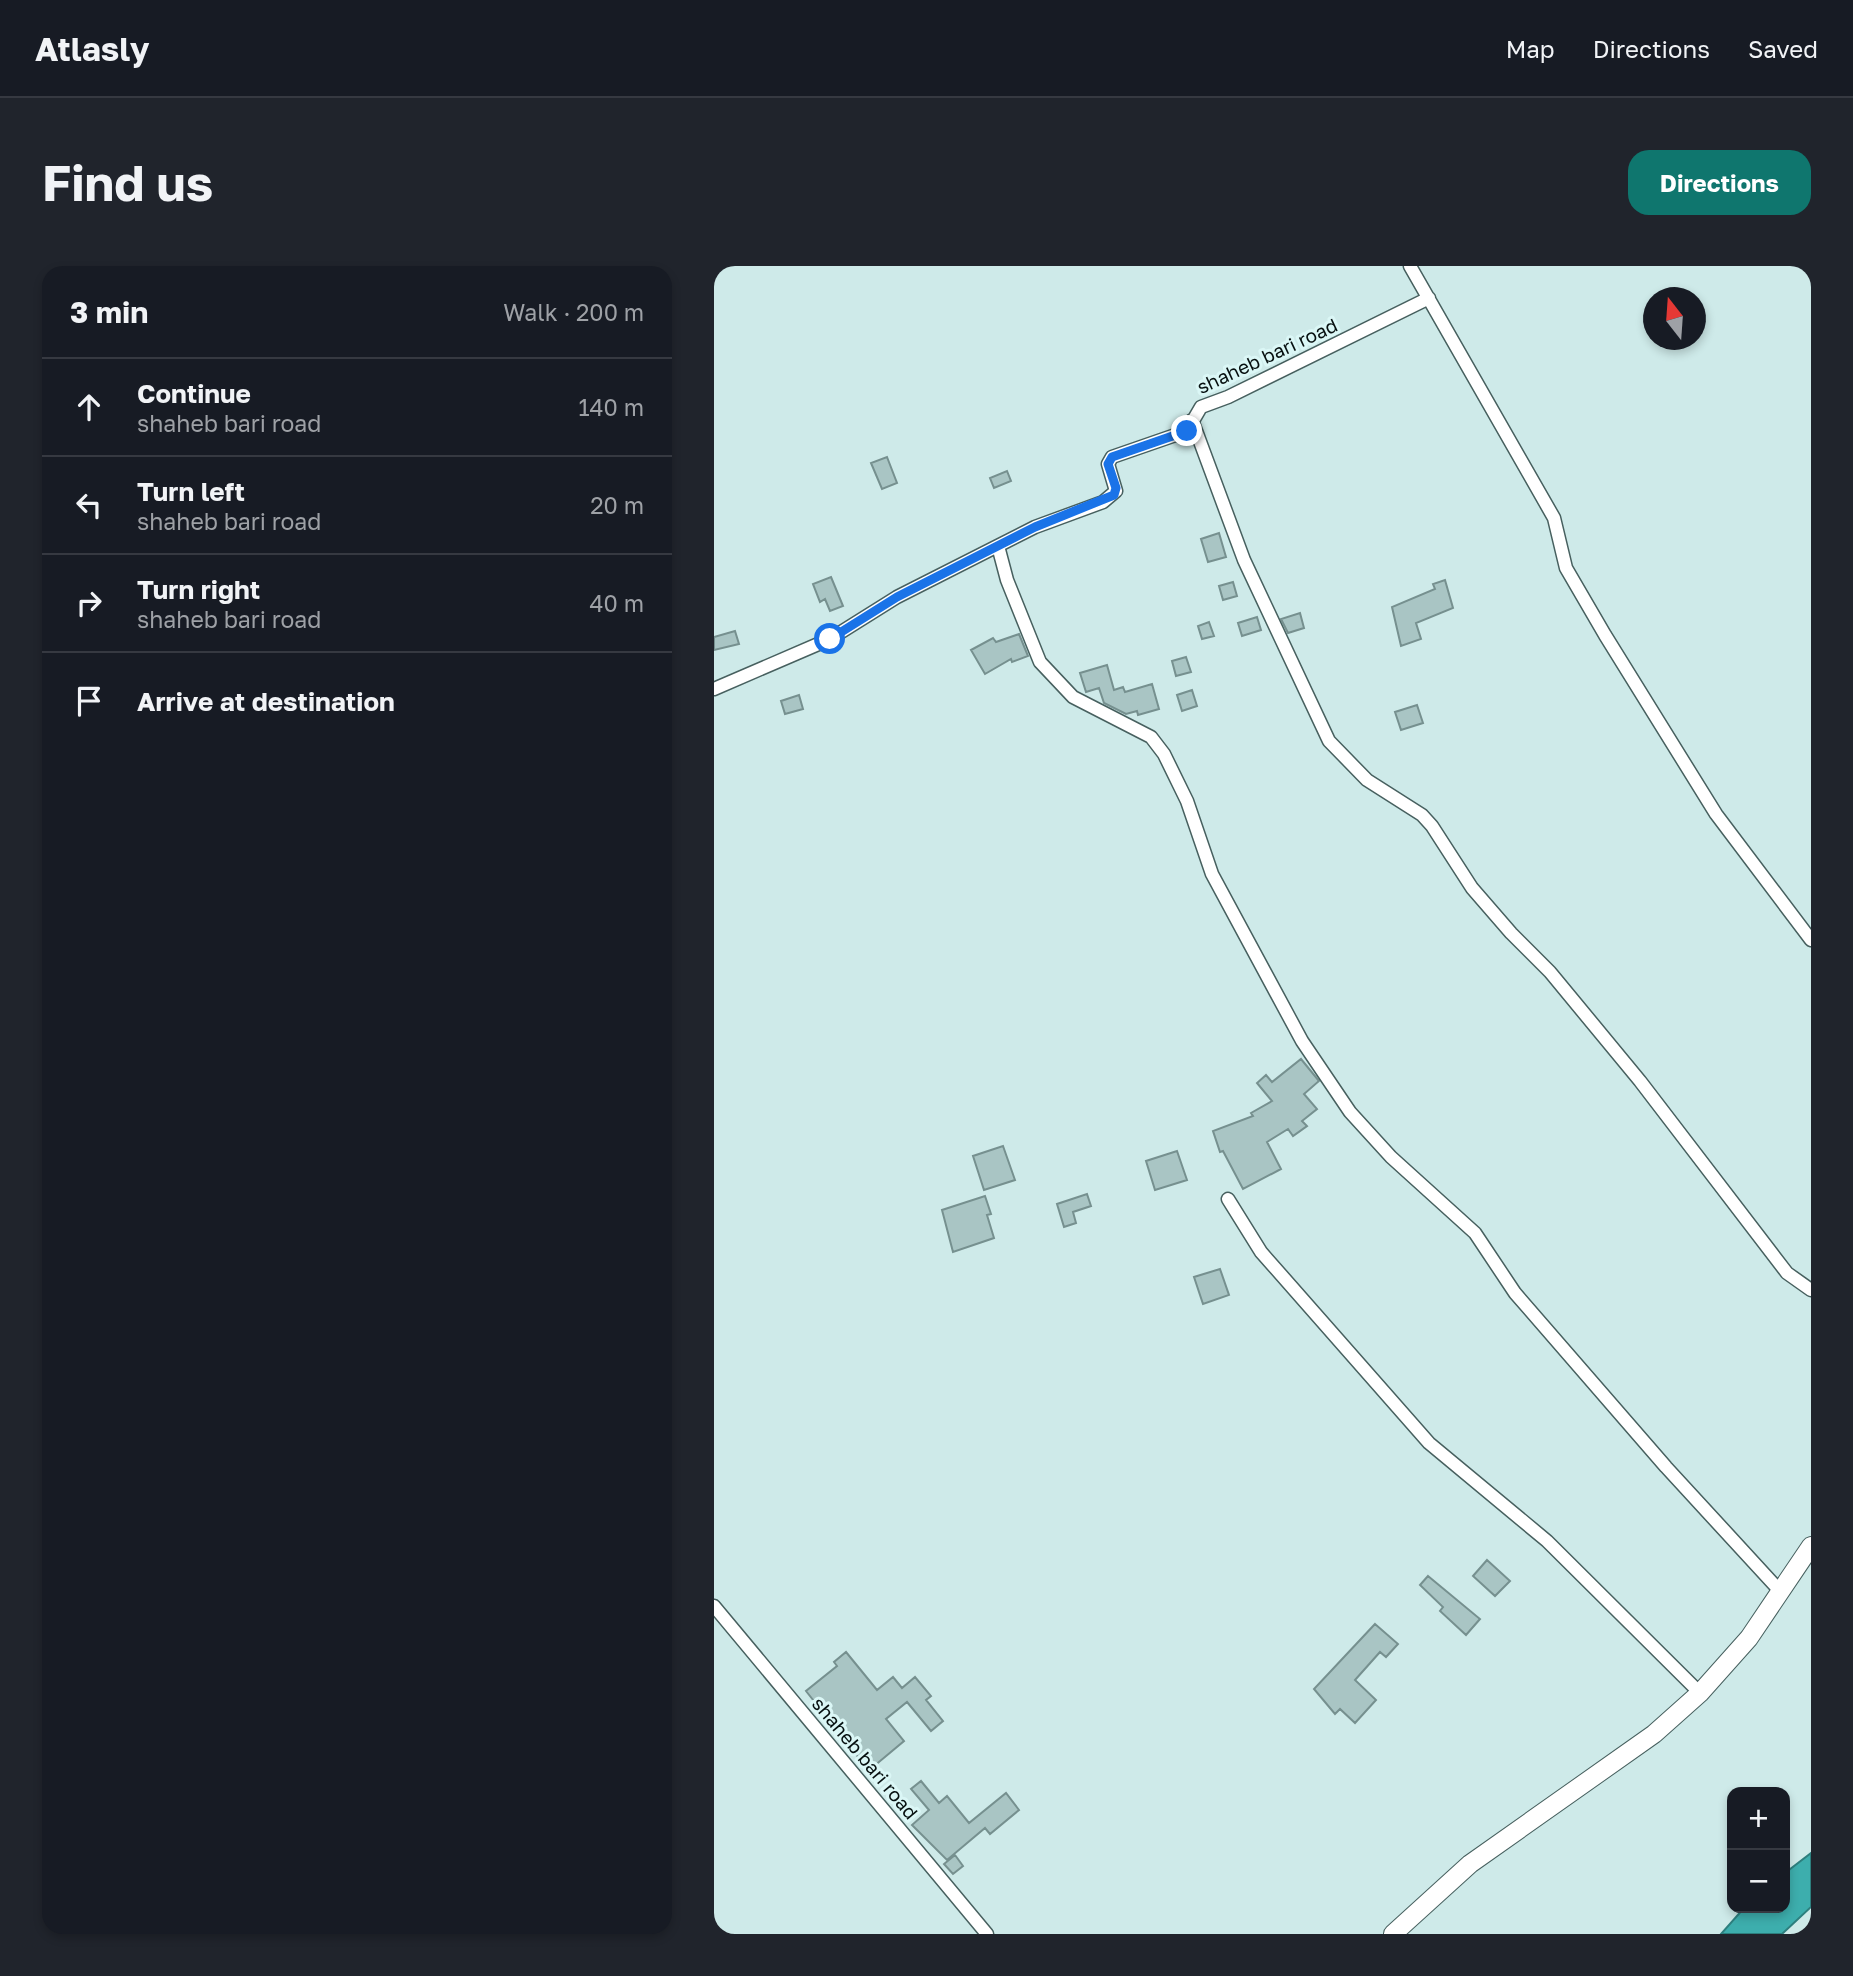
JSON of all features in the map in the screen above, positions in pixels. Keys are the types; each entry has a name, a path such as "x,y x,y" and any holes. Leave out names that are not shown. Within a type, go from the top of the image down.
{"street":[{"path":"1410,266 1554,519 1566,568 1605,635 1716,814 1811,940"},
{"name":"shaheb bari road","path":"714,689 830,639 897,597 1035,527 1114,495 1116,488 1108,464 1112,457 1187,431 1201,407 1429,298"},
{"path":"1192,420 1244,560 1329,741 1367,780 1422,815 1432,826 1472,888 1550,972 1640,1081 1787,1273 1811,1290"},
{"path":"999,546 1007,580 1040,662 1073,697 1151,737 1164,754 1186,801 1212,874 1302,1041 1350,1112 1391,1157 1475,1233 1515,1293 1666,1467 1780,1591"},
{"path":"1228,1199 1261,1252 1429,1443 1547,1541 1700,1693"},
{"path":"1393,1934 1470,1864 1654,1734 1700,1693 1749,1638 1811,1546"},
{"name":"shaheb bari road","path":"714,1606 987,1934"}],"water":[{"path":"1811,1853 1811,1907 1782,1934 1721,1934 1740,1913 1790,1913 1790,1869"}],"building":[{"path":"887,457 897,483 882,489 871,463"},
{"path":"1007,471 1011,481 994,488 990,478"},
{"path":"1219,533 1226,557 1208,562 1201,539"},
{"path":"831,577 843,606 830,611 825,599 820,602 813,584"},
{"path":"1445,580 1453,608 1416,623 1421,639 1401,646 1392,607 1435,589 1433,584"},
{"path":"1233,582 1237,596 1223,600 1219,586"},
{"path":"1300,613 1304,628 1288,633 1281,619"},
{"path":"1257,617 1261,630 1242,636 1238,623"},
{"path":"1209,622 1214,636 1202,639 1198,626"},
{"path":"735,631 739,644 714,650 714,637"},
{"path":"1019,634 1028,656 1012,662 1011,659 985,674 971,650 993,638 996,642"},
{"path":"1186,657 1191,672 1176,676 1172,661"},
{"path":"1107,665 1114,690 1123,687 1125,692 1152,684 1159,709 1138,715 1137,711 1126,714 1104,703 1099,688 1086,692 1080,673"},
{"path":"1192,690 1197,706 1182,711 1177,695"},
{"path":"799,695 803,709 785,714 781,701"},
{"path":"1417,705 1423,723 1401,730 1395,712"},
{"path":"1301,1059 1319,1081 1304,1094 1317,1109 1302,1121 1307,1126 1293,1136 1288,1129 1267,1142 1281,1169 1243,1189 1223,1151 1220,1152 1213,1131 1253,1116 1251,1113 1272,1101 1257,1083 1266,1075 1272,1082"},
{"path":"1003,1146 1015,1180 984,1190 973,1156"},
{"path":"1177,1151 1187,1180 1155,1190 1146,1161"},
{"path":"1087,1194 1091,1206 1073,1212 1076,1223 1064,1227 1057,1204"},
{"path":"985,1196 994,1238 953,1252 942,1210"},
{"path":"1220,1269 1229,1295 1203,1304 1194,1277"},
{"path":"1487,1560 1510,1581 1495,1596 1473,1576"},
{"path":"1428,1576 1480,1619 1466,1635 1440,1611 1443,1607 1420,1585"},
{"path":"1375,1624 1398,1644 1386,1657 1380,1652 1355,1680 1376,1700 1355,1723 1340,1709 1335,1714 1314,1689"},
{"path":"846,1652 877,1690 893,1677 902,1688 915,1677 931,1696 926,1700 943,1721 931,1731 907,1702 886,1719 904,1741 873,1767 870,1764 866,1767 806,1691 837,1666 834,1662"},
{"path":"921,1781 939,1803 947,1796 969,1823 1006,1793 1019,1810 990,1834 985,1828 947,1860 912,1825 929,1810 911,1789"},
{"path":"955,1855 963,1866 953,1874 944,1864"}],"route":[{"path":"830,639 897,597 1035,527 1102,502 1116,491 1108,464 1112,457 1187,431"}]}
